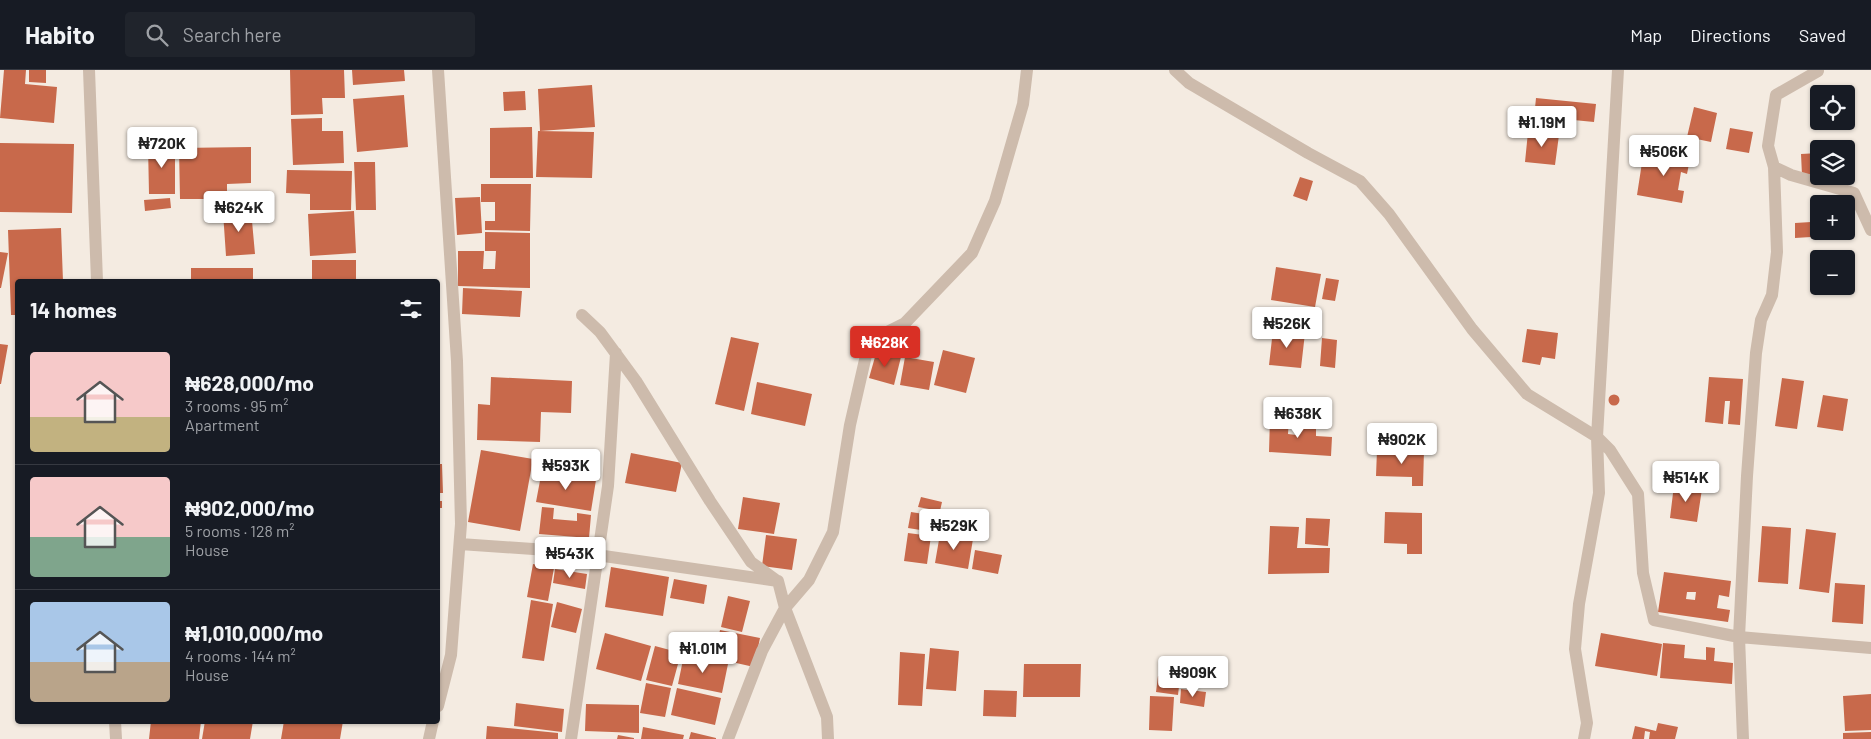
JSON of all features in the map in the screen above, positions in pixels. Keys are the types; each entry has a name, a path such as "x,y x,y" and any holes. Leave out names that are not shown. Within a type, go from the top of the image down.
{"street":[{"path":"88,70 97,279"},
{"path":"438,70 457,360 461,524 451,655 440,698"},
{"path":"728,739 762,651 785,608 809,580 833,532 850,425 867,351 875,338 904,323 972,253 995,201 1023,104 1027,70"},
{"path":"1175,70 1189,82 1308,153 1360,181 1389,214 1472,329 1527,394 1597,437 1610,450 1638,494 1643,574 1654,620 1739,637 1871,648"},
{"path":"1584,739 1587,723 1575,649 1579,604 1599,493 1597,437 1618,70"},
{"path":"1743,739 1739,637 1747,476 1756,353 1761,320 1772,295 1777,252 1774,167 1768,146 1776,95 1818,71"},
{"path":"1774,167 1791,175 1854,193 1871,230"},
{"path":"582,315 600,332 636,381 750,562 778,581 785,608 827,717 828,739"},
{"path":"571,739 608,486 616,353"},
{"path":"460,544 576,552 778,581"},
{"path":"115,724 116,739"},
{"path":"429,739 433,724"}],"building":[{"path":"4,70 26,70 25,84 57,87 54,123 0,118"},
{"path":"29,70 46,70 46,83 29,82"},
{"path":"290,70 344,70 345,98 322,98 323,114 291,115"},
{"path":"352,70 404,70 405,81 353,85"},
{"path":"592,85 595,127 540,131 538,89"},
{"path":"525,91 526,110 504,111 503,92"},
{"path":"404,95 408,147 357,152 353,99"},
{"path":"1536,98 1596,104 1594,122 1553,118 1552,130 1533,128"},
{"path":"1694,107 1717,113 1711,142 1687,137"},
{"path":"322,118 322,131 343,131 344,163 293,165 291,119"},
{"path":"532,127 533,178 490,178 490,128"},
{"path":"1730,128 1753,132 1749,153 1726,149"},
{"path":"538,131 594,132 592,178 536,177"},
{"path":"1528,132 1559,135 1555,165 1525,162"},
{"path":"0,143 74,144 72,213 0,212"},
{"path":"148,145 175,145 175,194 149,194"},
{"path":"251,147 251,183 227,184 227,199 180,199 179,148"},
{"path":"1669,150 1691,154 1687,174 1681,172 1678,190 1684,191 1682,203 1637,195 1643,156 1667,161"},
{"path":"1801,154 1810,154 1810,175 1802,175"},
{"path":"354,162 375,162 376,210 356,210"},
{"path":"287,170 352,171 351,210 310,210 310,194 286,193"},
{"path":"1300,177 1313,181 1307,201 1293,196"},
{"path":"481,184 531,184 530,231 485,230 485,221 495,221 495,202 481,202"},
{"path":"480,197 482,233 457,235 455,198"},
{"path":"170,198 171,208 145,211 144,200"},
{"path":"251,210 255,254 226,256 223,212"},
{"path":"354,211 356,253 310,256 308,214"},
{"path":"1810,222 1810,237 1795,238 1795,223"},
{"path":"61,228 63,279 15,279 15,315 11,315 8,230"},
{"path":"485,232 530,233 530,288 458,286 458,251 484,251 483,269 495,269 496,251 485,251"},
{"path":"0,252 8,253 1,288 0,288"},
{"path":"312,260 356,260 356,279 312,279"},
{"path":"1276,267 1321,274 1315,307 1271,300"},
{"path":"191,268 253,268 253,279 191,279"},
{"path":"1326,278 1339,280 1335,301 1322,299"},
{"path":"463,288 522,291 520,317 462,314"},
{"path":"1527,329 1558,333 1555,359 1542,357 1540,365 1522,362"},
{"path":"1273,330 1305,333 1301,368 1269,365"},
{"path":"731,337 759,343 744,411 715,404"},
{"path":"1322,338 1337,340 1335,368 1320,366"},
{"path":"0,344 8,345 1,384 0,384"},
{"path":"877,350 901,357 894,385 869,378"},
{"path":"943,350 975,358 966,393 934,385"},
{"path":"905,357 934,362 929,390 900,385"},
{"path":"491,377 572,381 571,413 541,412 540,442 477,440 478,404 490,405"},
{"path":"1709,377 1743,379 1740,425 1728,424 1730,401 1725,401 1723,424 1705,422"},
{"path":"1782,378 1804,381 1797,429 1775,426"},
{"path":"757,382 812,394 805,426 751,414"},
{"path":"1612,395 1616,395 1619,400 1618,404 1612,405 1609,402 1609,398"},
{"path":"1823,395 1848,399 1843,431 1817,427"},
{"path":"1270,418 1289,419 1288,434 1296,435 1296,419 1316,420 1316,436 1332,437 1331,456 1269,452"},
{"path":"481,450 533,459 520,531 468,522"},
{"path":"1377,450 1424,450 1423,486 1412,486 1412,477 1376,476"},
{"path":"631,453 682,463 676,492 625,483"},
{"path":"440,464 442,464 443,493 440,493"},
{"path":"542,470 596,480 591,511 536,502"},
{"path":"1674,485 1702,489 1697,522 1670,518"},
{"path":"743,497 780,503 774,534 738,529"},
{"path":"921,497 942,502 940,511 918,507"},
{"path":"542,507 554,508 553,519 577,521 577,513 591,515 589,538 539,534"},
{"path":"911,512 942,517 939,533 908,528"},
{"path":"1385,512 1422,513 1422,554 1407,554 1407,544 1384,543"},
{"path":"1306,518 1330,519 1328,546 1305,544"},
{"path":"1270,526 1299,527 1297,548 1330,548 1329,573 1268,574"},
{"path":"1762,526 1791,528 1788,584 1758,582"},
{"path":"1806,529 1836,533 1829,593 1799,589"},
{"path":"908,533 931,536 927,564 904,561"},
{"path":"940,534 973,539 968,569 935,563"},
{"path":"766,535 797,539 792,570 762,566"},
{"path":"975,550 1002,555 998,574 972,569"},
{"path":"533,564 554,568 548,601 527,597"},
{"path":"611,567 669,577 663,616 605,607"},
{"path":"555,569 587,574 585,589 553,583"},
{"path":"1664,572 1731,581 1729,597 1719,595 1717,608 1730,610 1728,622 1658,612","holes":["1687,592 1696,592 1695,600 1686,599"]},
{"path":"674,579 707,585 704,604 670,598"},
{"path":"1835,583 1865,585 1863,624 1832,622"},
{"path":"728,596 750,601 742,632 721,627"},
{"path":"531,600 553,604 544,661 522,658"},
{"path":"557,602 582,609 576,633 551,627"},
{"path":"720,630 760,638 754,667 714,658"},
{"path":"605,633 651,646 641,681 596,669"},
{"path":"1601,633 1662,644 1657,676 1595,666"},
{"path":"1663,643 1685,645 1684,658 1706,660 1706,647 1715,648 1714,661 1733,663 1732,684 1660,678"},
{"path":"655,646 681,653 672,686 646,680"},
{"path":"930,648 959,651 956,691 926,689"},
{"path":"900,652 925,654 922,706 898,705"},
{"path":"684,655 728,664 722,693 678,684"},
{"path":"1024,664 1081,664 1080,697 1023,697"},
{"path":"1158,676 1180,678 1178,695 1156,692"},
{"path":"646,683 671,688 665,717 640,713"},
{"path":"677,688 721,698 715,725 671,715"},
{"path":"1181,689 1206,692 1204,707 1180,703"},
{"path":"984,690 1017,691 1016,717 983,716"},
{"path":"1871,694 1871,730 1845,731 1843,696"},
{"path":"1150,696 1174,697 1172,731 1149,730"},
{"path":"516,703 564,709 562,732 514,726"},
{"path":"586,704 639,705 639,733 585,731"},
{"path":"1658,723 1678,727 1675,739 1649,739 1650,732 1645,731 1644,739 1632,739 1635,726 1656,731"},
{"path":"151,724 201,724 199,739 149,739"},
{"path":"204,724 252,724 250,739 202,739"},
{"path":"284,724 342,724 340,739 281,739"},
{"path":"487,726 558,733 558,739 486,739"},
{"path":"643,727 684,735 683,739 641,739"},
{"path":"691,732 716,738 716,739 689,739"},
{"path":"1871,732 1871,739 1843,739 1843,733"},
{"path":"618,735 634,738 634,739 617,739"}]}
